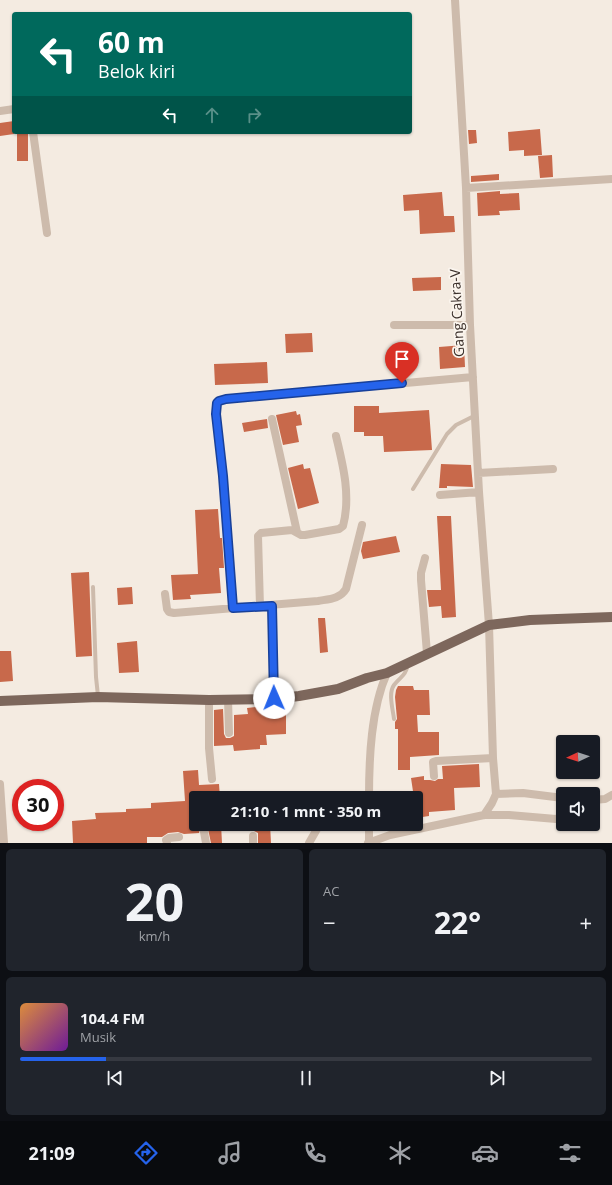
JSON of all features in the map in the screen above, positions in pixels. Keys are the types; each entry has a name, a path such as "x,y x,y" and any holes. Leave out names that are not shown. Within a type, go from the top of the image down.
{"main road":[{"path":"0,701 98,697 209,700 274,698 314,694 338,689 408,664 427,653 489,625 530,620 612,617"}],"street":[{"name":"Gang Cakra-V","path":"455,0 466,188 470,325 479,492 489,625 493,758 496,794"},
{"path":"0,111 12,109"},
{"path":"33,134 47,233"},
{"path":"466,188 612,179"},
{"path":"394,325 470,325"},
{"path":"233,608 223,476 216,414 216,408 219,401 226,399 473,377"},
{"path":"272,419 297,532"},
{"path":"260,607 258,536 261,533 292,530 305,535 343,526 346,489 336,436"},
{"path":"478,473 553,469"},
{"path":"440,495 479,492"},
{"path":"165,594 167,609 169,612 174,613 272,606 339,597 346,589 362,525"},
{"path":"425,558 421,580 427,653"},
{"path":"272,606 274,698"},
{"path":"369,791 369,770 373,730 380,694 387,672"},
{"path":"228,699 229,733"},
{"path":"209,700 209,748 212,779"},
{"path":"434,776 433,762 436,761 493,758"},
{"path":"0,784 4,843"},
{"path":"484,815 496,794 523,792 556,797"},
{"path":"600,799 605,799 612,795"},
{"path":"369,831 369,843 390,835 484,815 556,818"},
{"path":"309,843 316,831"},
{"path":"204,832 206,843"},
{"path":"167,843 166,840 169,838 179,837"}],"lane":[{"path":"413,489 447,434 456,425 475,416"},
{"path":"94,587 96,677 98,697"},
{"path":"394,719 392,697 393,688 404,676 408,664"}],"building":[{"path":"12,121 12,134 14,134 0,136 0,123"},
{"path":"540,129 542,155 524,156 524,150 509,151 508,132"},
{"path":"468,130 476,130 477,143 469,144"},
{"path":"17,134 28,134 28,161 17,161"},
{"path":"552,155 553,177 540,178 538,156"},
{"path":"499,174 499,180 471,182 471,176"},
{"path":"500,191 500,194 519,193 520,210 499,211 500,215 478,216 477,193"},
{"path":"442,192 444,216 454,216 455,232 420,234 419,210 404,211 403,195"},
{"path":"441,277 441,290 413,291 412,278"},
{"path":"312,333 313,352 286,353 285,334"},
{"path":"464,345 465,367 440,369 439,347"},
{"path":"267,362 268,383 215,385 214,364"},
{"path":"354,406 379,406 379,413 429,410 432,450 384,452 383,436 364,436 364,432 354,432"},
{"path":"296,411 297,415 300,414 302,425 296,426 299,442 283,445 276,415"},
{"path":"267,419 268,428 244,432 242,423"},
{"path":"303,464 304,469 310,468 319,503 298,509 288,468"},
{"path":"441,464 471,465 473,487 447,486 447,488 439,488"},
{"path":"218,509 224,568 219,568 221,593 190,595 191,599 173,600 171,575 198,574 195,510"},
{"path":"437,516 451,516 456,617 442,618 441,606 429,607 427,590 441,590"},
{"path":"396,536 400,552 363,559 361,551 363,542"},
{"path":"89,572 92,656 76,657 71,573"},
{"path":"132,587 133,604 118,605 117,588"},
{"path":"318,618 325,618 328,652 320,653"},
{"path":"137,641 139,672 119,673 117,643"},
{"path":"0,651 11,651 13,681 0,682"},
{"path":"398,686 413,686 414,690 429,690 430,715 417,715 418,732 439,732 439,755 410,757 410,770 398,770 398,729 395,729 395,722 397,719 395,697"},
{"path":"286,706 286,734 266,735 267,745 260,745 260,749 234,751 233,745 214,746 214,710 223,709 224,734 226,738 230,738 234,736 234,715 248,714 247,708"},
{"path":"479,764 480,787 454,788 455,810 429,812 429,816 423,817 423,791 413,791 411,778 424,776 424,780 435,781 438,779 443,779 442,766"},
{"path":"198,770 199,785 219,784 220,791 189,791 189,831 199,831 199,833 184,834 178,832 168,833 162,837 147,837 147,843 73,843 72,821 96,819 95,813 126,812 126,809 151,808 151,803 185,801 183,771"},
{"path":"208,831 221,831 222,843 211,843"},
{"path":"254,831 270,831 271,843 258,843 258,833"}],"route":[{"path":"274,698 272,606 233,608 223,476 216,414 217,403 226,399 402,383"}]}
